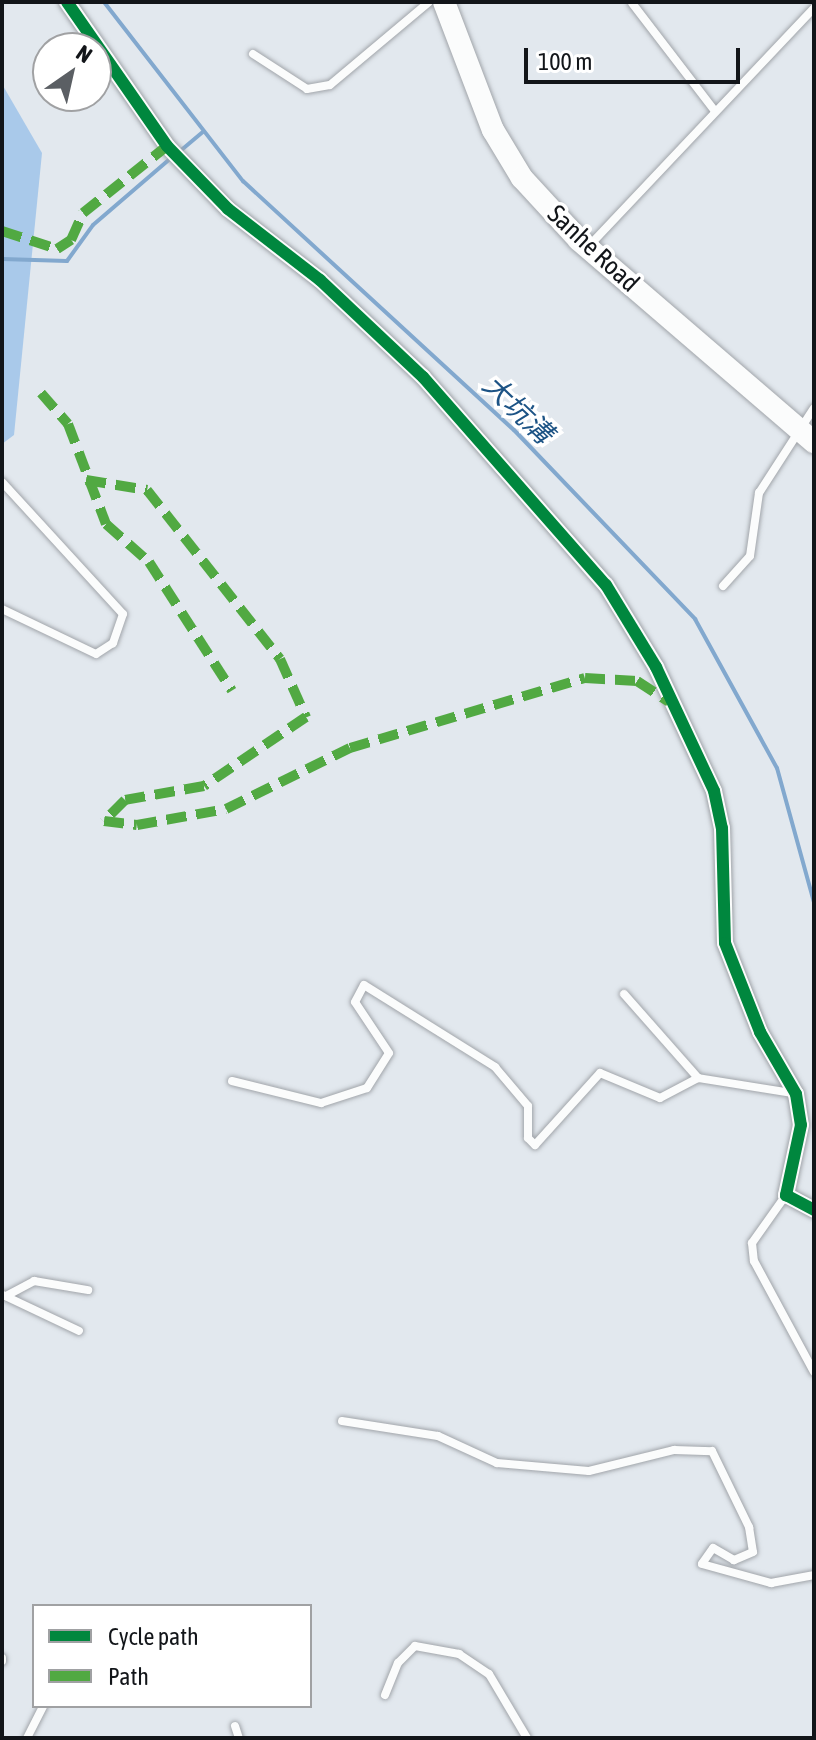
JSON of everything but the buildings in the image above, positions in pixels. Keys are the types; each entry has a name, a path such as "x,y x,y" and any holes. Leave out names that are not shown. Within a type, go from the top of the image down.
{"main road":[{"name":"Sanhe Road","path":"444,2 493,130 522,178 587,247 808,437"}],"street":[{"path":"67,2 167,146 228,209 320,280 423,377 606,585 656,667 714,791 722,828 725,943 760,1032 796,1094 801,1125 786,1195 814,1210"}],"lane":[{"path":"253,54 307,89 330,85 429,2"},
{"path":"632,3 715,111"},
{"path":"587,247 814,8"},
{"path":"723,586 750,556 759,493 808,437 814,408"},
{"path":"2,482 123,614 113,643 96,654 2,609"},
{"path":"232,1081 321,1103 367,1088 389,1053 355,1002 364,985 495,1067 528,1106 528,1138 535,1145 600,1073 660,1098 698,1078 796,1094"},
{"path":"624,994 698,1078"},
{"path":"786,1195 752,1243 754,1261 814,1372"},
{"path":"4,1295 34,1281 88,1290"},
{"path":"4,1295 79,1331"},
{"path":"342,1421 438,1436 497,1463 573,1470 674,1450 712,1451 749,1527 753,1552 734,1560 713,1548 702,1564 771,1583 814,1575"},
{"path":"385,1695 398,1663 415,1646 459,1654 489,1674 527,1738"},
{"path":"27,1738 42,1708"},
{"path":"235,1726 239,1738"}],"shaded area":[{"path":"2,84 42,153 14,435 2,444"}],"waterway":[{"name":"大坑溝","path":"104,2 243,181 514,430 695,619 777,768 814,902"},
{"path":"179,152 203,132"},
{"path":"2,259 67,261 93,225 172,157"}],"marked path":[{"path":"2,231 57,249 71,240 83,213 167,146"},
{"path":"41,393 68,424 106,524 149,562 232,691"},
{"path":"86,480 147,490 280,659 306,717 204,786 125,800 104,821 137,825 226,809 350,748 585,678 637,681 669,702"}],"cycle path":[{"path":"67,2 167,146 228,209 320,280 423,377 606,585 656,667 714,791 722,828 725,943 760,1032 796,1094 801,1125 786,1195 814,1210"}]}
